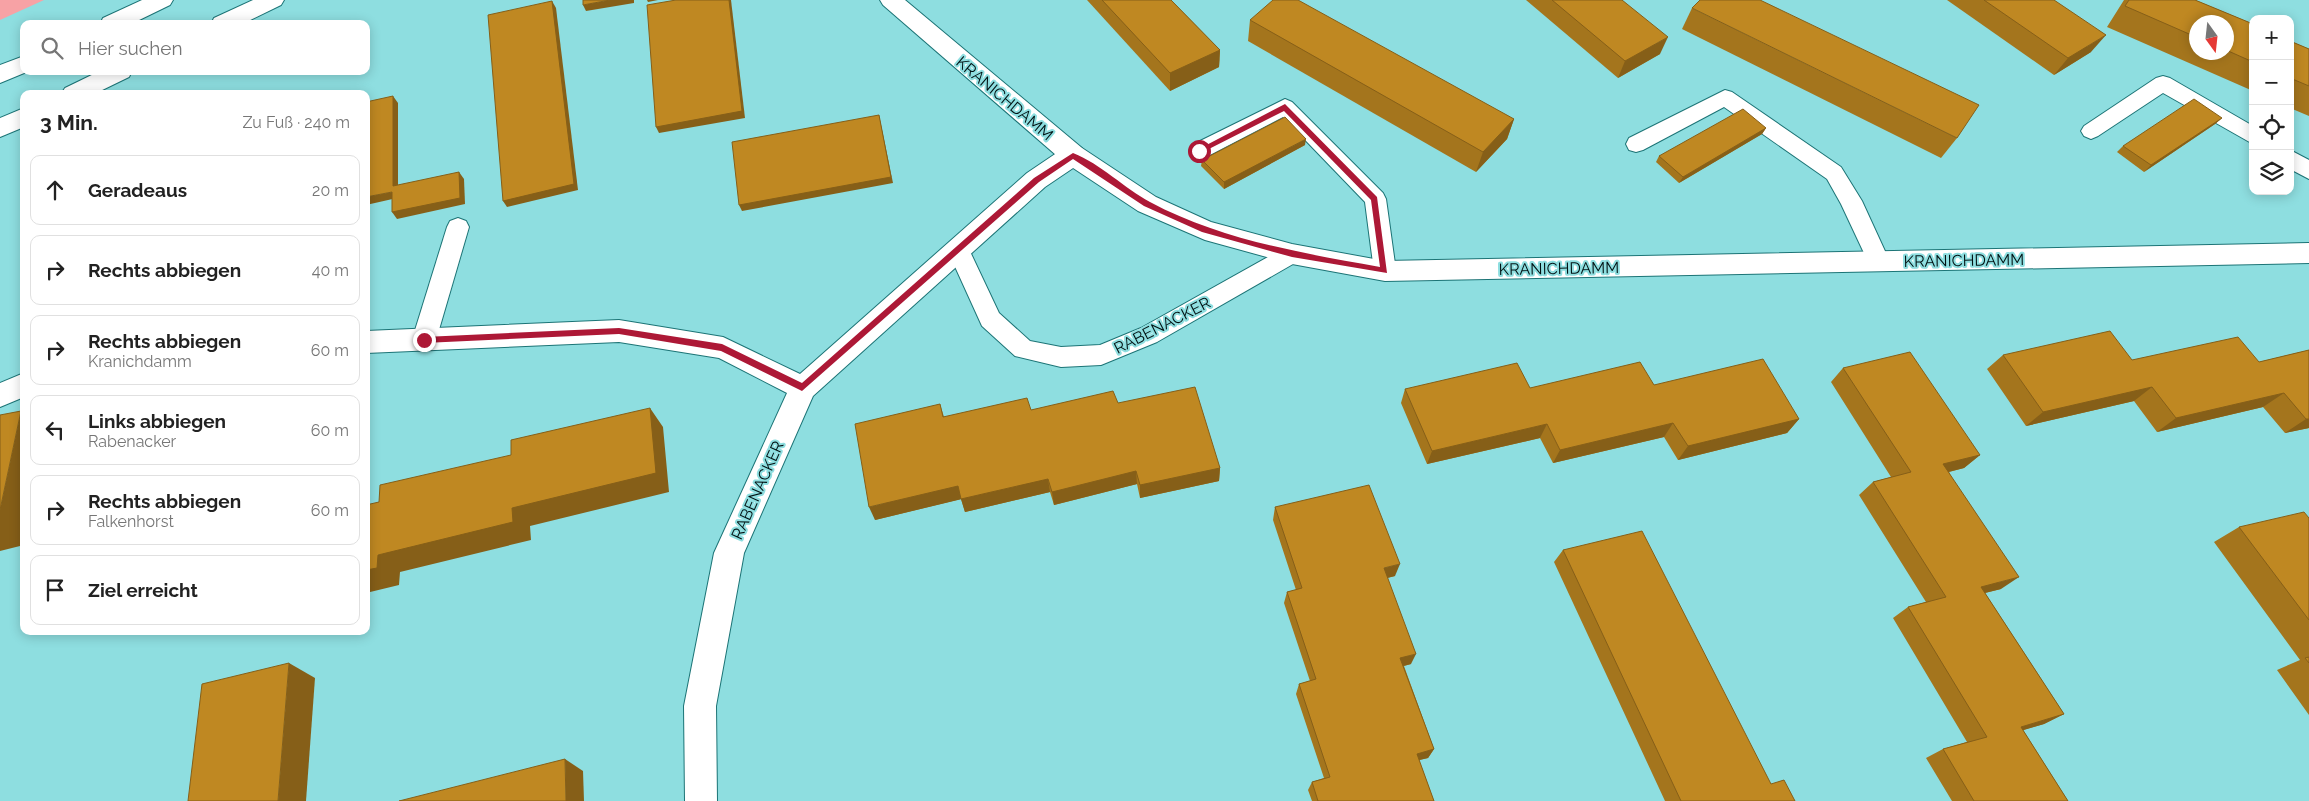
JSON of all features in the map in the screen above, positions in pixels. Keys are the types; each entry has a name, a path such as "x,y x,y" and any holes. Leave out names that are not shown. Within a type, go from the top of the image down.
{"street":[{"path":"120,20 162,0"},
{"path":"230,20 273,0"},
{"name":"KRANICHDAMM","path":"891,0 1073,155 1147,204 1204,230 1292,254 1385,271 2309,253"},
{"path":"0,75 20,66"},
{"path":"81,90 113,75"},
{"path":"0,128 20,119"},
{"name":"RABENACKER","path":"701,801 700,706 729,553 802,388 1036,180 1073,155"},
{"path":"370,342 619,331 722,348 802,388"},
{"path":"0,395 20,387"}],"lane":[{"path":"2091,131 2164,83 2249,134"},
{"path":"1636,144 1725,97 1834,173 1852,201 1879,262"},
{"path":"1199,151 1285,107 1375,199 1385,271"},
{"path":"2294,161 2309,171"},
{"path":"424,340 458,227"},
{"name":"RABENACKER","path":"958,249 990,319 1023,348 1061,357 1101,355 1149,335 1292,254"}],"shaded area":[{"path":"0,0 44,0 0,20"}],"building":[{"path":"583,0 610,0 583,5"},
{"path":"676,0 729,0 742,111 656,127 647,5"},
{"path":"1102,0 1171,0 1220,50 1170,73"},
{"path":"1273,0 1298,0 1514,119 1483,152 1250,20"},
{"path":"1552,0 1622,0 1668,37 1625,61"},
{"path":"1700,0 1760,0 1979,105 1957,138 1692,8"},
{"path":"1984,0 2054,0 2106,35 2068,58"},
{"path":"2129,0 2195,0 2231,15 2189,15 2189,34 2125,6"},
{"path":"552,1 574,184 503,201 488,15"},
{"path":"2234,16 2249,22 2249,60 2234,54"},
{"path":"2294,43 2309,49 2309,86 2294,80"},
{"path":"393,96 393,186 459,172 460,198 392,212 392,192 370,196 370,101"},
{"path":"2194,99 2222,118 2151,165 2123,146"},
{"path":"1743,109 1766,128 1683,177 1659,156"},
{"path":"879,115 891,177 739,205 732,142"},
{"path":"1285,117 1306,139 1224,182 1202,160"},
{"path":"2110,331 2132,360 2238,337 2259,362 2309,350 2309,419 2306,419 2284,393 2176,418 2152,387 2043,412 2003,355"},
{"path":"1910,352 1980,455 1943,464 2019,577 1981,587 2064,714 2021,727 2068,801 1974,801 1943,749 1987,737 1908,607 1946,597 1873,482 1911,472 1843,368"},
{"path":"1763,359 1799,419 1688,446 1673,423 1560,450 1547,424 1432,451 1405,389 1517,363 1530,388 1640,362 1654,385"},
{"path":"1195,387 1220,468 1140,485 1136,471 1052,492 1048,479 961,499 958,486 869,507 855,424 940,404 943,417 1027,398 1031,410 1113,391 1118,403"},
{"path":"650,408 656,473 512,508 513,522 378,555 377,568 370,569 370,504 379,502 380,485 511,455 511,440"},
{"path":"20,411 0,510 0,415"},
{"path":"1369,485 1400,564 1384,568 1416,654 1400,658 1434,749 1417,754 1434,801 1318,801 1312,782 1330,777 1299,684 1316,679 1287,592 1302,588 1275,507"},
{"path":"2304,512 2309,518 2309,620 2239,527"},
{"path":"1642,531 1771,784 1784,780 1795,801 1681,801 1563,550"},
{"path":"289,663 278,801 188,801 202,684"},
{"path":"565,759 566,801 399,801"}],"route":[{"path":"424,340 619,331 722,348 802,388 1036,180 1073,155 1147,204 1204,230 1292,254 1385,271 1375,199 1285,107 1199,151"}]}
